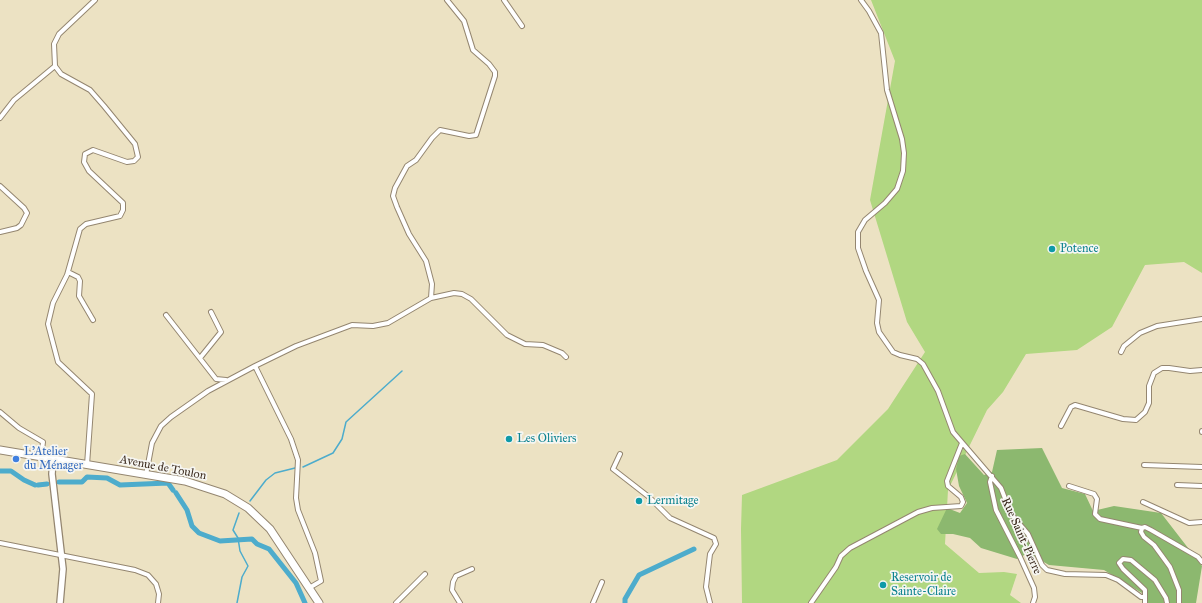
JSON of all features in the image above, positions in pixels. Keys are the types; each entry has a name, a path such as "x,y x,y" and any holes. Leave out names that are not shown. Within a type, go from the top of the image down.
{"main road":[{"name":"Avenue de Toulon","path":"0,450 205,486 225,494 248,508 270,529 319,603"}],"street":[{"path":"87,465 92,394 58,362 48,324 53,302 68,272 80,229 86,224 120,216 123,210 123,203 89,171 84,162 85,154 93,150 127,162 134,162 138,157 135,144 90,90 62,74 55,66 54,44 59,34 95,0"},
{"path":"431,298 432,284 426,261 409,234 397,207 393,196 395,188 407,166 416,160 432,138 440,130 469,136 476,135 495,76 495,72 489,64 473,50 464,21 447,0"},
{"path":"504,0 522,26"},
{"path":"861,0 881,33 887,90 902,139 904,153 900,182 885,204 861,225 857,239 858,248 866,272 879,300 878,328 882,340 893,352 918,359 922,364 938,391 951,428 962,444 992,476 1001,488 1011,514 1028,534 1042,565 1048,570 1065,574 1106,575 1118,580 1140,597 1144,597"},
{"path":"0,118 14,100 55,66"},
{"path":"0,186 24,208 27,213 21,225 17,228 0,232"},
{"path":"68,272 78,277 80,281 79,296 93,320"},
{"path":"146,475 152,443 162,426 171,417 227,380 296,346 352,325 373,326 388,323 431,298 445,294 462,294 478,305 501,331 507,335 525,344 543,345 562,353 566,357"},
{"path":"200,358 221,332 211,312"},
{"path":"166,315 216,379 227,380"},
{"path":"1121,352 1124,346 1140,333 1157,326 1180,321 1202,319"},
{"path":"255,366 291,439 298,460 296,498 298,510 315,553 322,581 309,588"},
{"path":"1061,426 1071,407 1075,405 1122,419 1136,420 1142,415 1146,408 1149,386 1154,373 1162,368 1202,370"},
{"path":"0,412 20,428 44,442 41,457"},
{"path":"811,603 836,567 841,556 850,548 918,512 932,508 961,506 963,502 961,497 948,486 946,481 962,444"},
{"path":"620,454 613,469 649,497 670,518 714,538 716,544 710,554 706,587 710,603"},
{"path":"53,459 52,474 62,556 63,578 60,603"},
{"path":"1144,465 1202,467"},
{"name":"Rue Saint-Pierre","path":"992,476 990,482 996,510 1034,588 1035,597 1033,603"},
{"path":"1177,485 1202,486"},
{"path":"1069,486 1094,494 1097,499 1095,514 1100,519 1142,528 1145,527 1198,556 1202,562"},
{"path":"1143,502 1189,523 1202,522"},
{"path":"1142,528 1141,532 1144,537 1154,545 1170,567 1179,590 1179,603"},
{"path":"0,543 144,573 156,584 159,594 158,603"},
{"path":"1145,603 1145,590 1123,569 1120,563 1123,559 1131,560 1155,580 1166,598 1167,603"},
{"path":"460,603 452,590 453,582 456,576 472,569"},
{"path":"396,603 424,574"},
{"path":"593,603 602,582"}],"green space":[{"path":"871,0 1202,0 1202,273 1184,262 1145,265 1112,327 1077,350 1026,354 1003,392 987,410 948,490 945,544 979,573 1004,572 1017,574 1010,595 1021,603 742,603 742,495 837,460 888,409 925,352 907,322 870,200 895,61"},
{"path":"1042,448 1062,488 1085,494 1093,511 1114,506 1161,513 1202,566 1196,603 1143,603 1142,593 1104,570 1049,565 1028,553 1017,559 981,548 970,538 953,534 941,534 937,529 947,508 960,513 967,503 959,486 956,469 959,456 965,454 984,475 992,472 997,450"}],"waterway":[{"path":"303,467 333,453 342,439 346,422 402,371"},
{"path":"250,501 266,480 275,473 295,468"},
{"path":"0,471 11,471 24,480 35,485"},
{"path":"59,482 82,482 87,477 107,478 120,485 168,483 173,490"},
{"path":"38,485 47,484"},
{"path":"176,493 187,510 192,526 199,533 220,541 252,539 257,544 269,549 296,583 305,603"},
{"path":"237,603 242,577 248,566 240,551 238,538 233,530 239,513"},
{"path":"625,603 625,599 639,575 694,549"}],"place":[{"name":"Potence","path":"1052,249"},
{"name":"Les Oliviers","path":"509,439"},
{"name":"L'Atelier du Ménager","path":"16,459"},
{"name":"Lermitage","path":"639,501"},
{"name":"Reservoir de Sainte-Claire","path":"883,585"}]}
